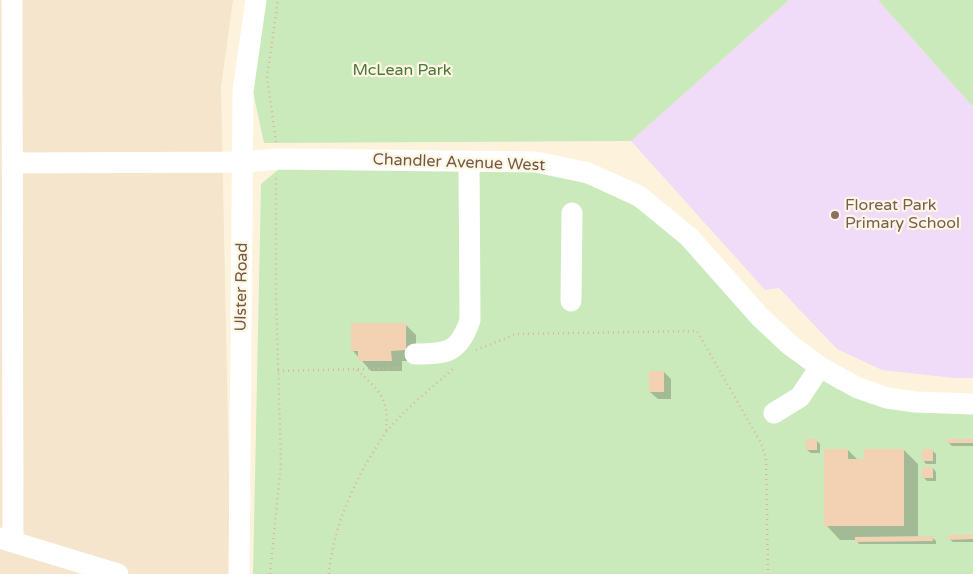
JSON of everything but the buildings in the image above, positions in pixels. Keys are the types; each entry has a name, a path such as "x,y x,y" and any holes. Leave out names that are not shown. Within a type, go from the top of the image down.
{"street":[{"path":"12,0 12,163 6,540 118,574"},
{"name":"Ulster Road","path":"239,574 244,162 243,91 256,0"},
{"name":"Chandler Avenue West","path":"12,163 244,162 277,159 536,162 588,173 639,196 689,237 760,317 790,345 820,367 858,388 887,398 914,402 973,404"},
{"path":"413,361 455,347 465,336 470,320 469,161"},
{"path":"571,301 572,213"},
{"path":"774,413 800,397 820,367"}],"path":[{"path":"270,574 281,464 276,285 275,188 277,159 267,77 278,0"},
{"path":"472,352 516,334 697,331 761,444 766,458 768,574"},
{"path":"278,371 356,369 413,361"},
{"path":"329,574 330,557 336,534 357,481 386,432 409,408 456,366 447,366"},
{"path":"356,369 379,392 384,400 387,418 386,432"}],"shaded area":[{"path":"0,0 233,0 221,87 231,574 0,574"},
{"name":"Floreat Park Primary School","path":"789,0 878,0 973,107 973,378 954,378 882,370 837,349 779,288 765,290 631,141"}],"green space":[{"name":"McLean Park","path":"266,0 789,0 631,141 264,143 253,92"},
{"path":"878,0 973,0 973,107"},
{"path":"279,169 542,172 584,182 645,211 693,254 796,361 837,389 876,404 973,413 973,574 253,574 261,184"}],"place":[{"name":"Floreat Park Primary School","path":"835,215"}]}
